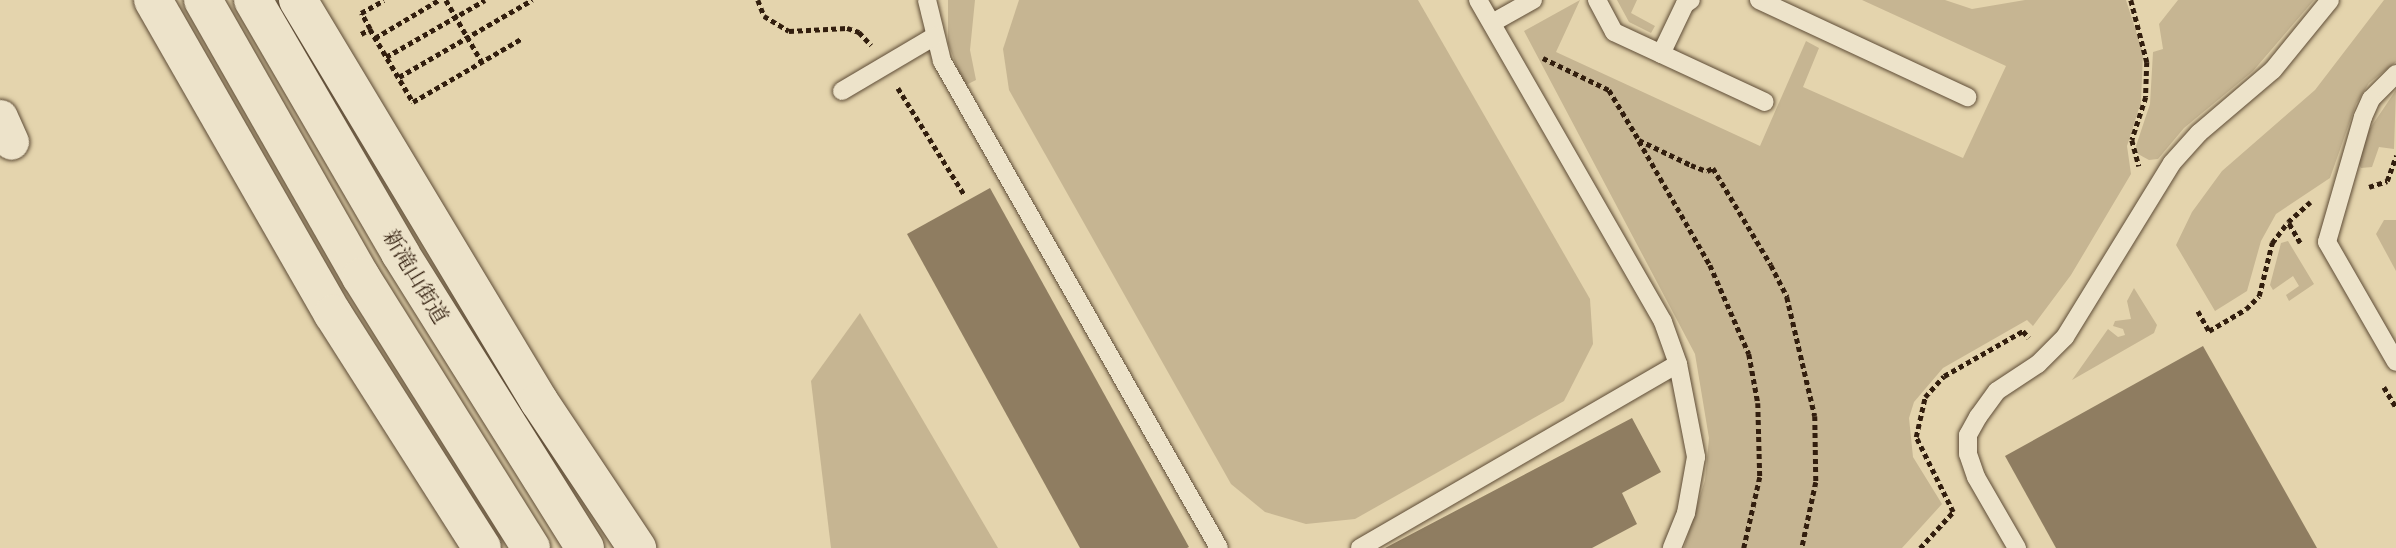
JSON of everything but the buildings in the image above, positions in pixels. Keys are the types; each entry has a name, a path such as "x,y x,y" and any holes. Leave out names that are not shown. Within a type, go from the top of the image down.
{"main road":[{"path":"153,0 333,314 482,548"},
{"path":"203,0 354,266 531,548"},
{"name":"新滝山街道","path":"254,0 414,276 585,548"},
{"path":"298,0 539,401 637,548"}],"lane":[{"path":"927,0 942,61 1219,548"},
{"path":"1478,0 1663,322 1678,364 1696,457 1686,513 1672,548"},
{"path":"1492,23 1533,0"},
{"path":"1598,0 1614,32 1765,102"},
{"path":"1661,54 1685,4 1691,0"},
{"path":"1759,0 1967,97"},
{"path":"2017,548 1976,477 1968,454 1968,435 1978,417 1997,391 2038,364 2065,337 2172,163 2199,133 2273,70 2330,0"},
{"path":"842,91 935,36"},
{"path":"2396,74 2371,99 2358,130 2328,242 2396,362"},
{"path":"1360,548 1678,364"}],"path":[{"path":"384,0 361,13 413,102 521,39"},
{"path":"375,38 439,0"},
{"path":"446,0 482,62"},
{"path":"386,57 485,0"},
{"path":"399,78 532,0"},
{"path":"2131,0 2147,62 2146,97 2132,140 2132,151 2141,169"},
{"path":"354,39 370,29"},
{"path":"1533,53 1609,90 1710,265 1749,354 1758,403 1760,477 1744,548"},
{"path":"1639,140 1690,165 1706,171 1713,168 1787,297 1815,416 1816,482 1802,548"},
{"path":"2360,191 2387,181 2396,156"},
{"path":"2197,311 2209,331 2246,309 2259,296 2272,243 2288,222"},
{"path":"1920,548 1953,512"}],"shaded area":[{"path":"948,0 975,0 970,50 976,80 964,86 948,43"},
{"path":"1019,0 1418,0 1590,299 1593,344 1564,401 1355,519 1306,524 1265,512 1231,484 1009,90 1003,49"},
{"path":"1580,0 1556,52 1760,146 1806,41 1819,48 1803,87 1963,158 2006,66 1862,0 1945,0 1972,9 2025,0 2126,0 2143,53 2141,102 2127,146 2131,174 2071,275 2033,326 2027,320 1943,368 1914,402 1909,418 1913,457 1942,504 1902,548 1684,548 1705,480 1709,438 1695,354 1524,31"},
{"path":"1617,0 1637,0 1631,13 1655,26 1651,33 1629,22"},
{"path":"2178,0 2314,0 2253,71 2184,128 2158,159 2149,160 2138,154 2136,146 2150,104 2153,52 2163,49 2159,24"},
{"path":"2384,0 2396,0 2396,62 2369,83 2356,104 2330,178 2276,214 2261,241 2247,291 2215,311 2176,245 2192,212 2222,171 2315,90"},
{"path":"2396,90 2394,149 2379,147 2372,167 2361,168 2358,163 2369,130"},
{"path":"2384,220 2396,220 2396,271 2376,234"},
{"path":"2288,241 2314,284 2289,301 2286,295 2299,286 2293,276 2273,290 2270,285 2281,243"},
{"path":"2134,288 2157,325 2154,333 2072,380 2108,329 2118,337 2125,335 2123,329 2113,326 2115,321 2131,319 2127,301"},
{"path":"860,313 998,548 831,548 811,381"}]}
